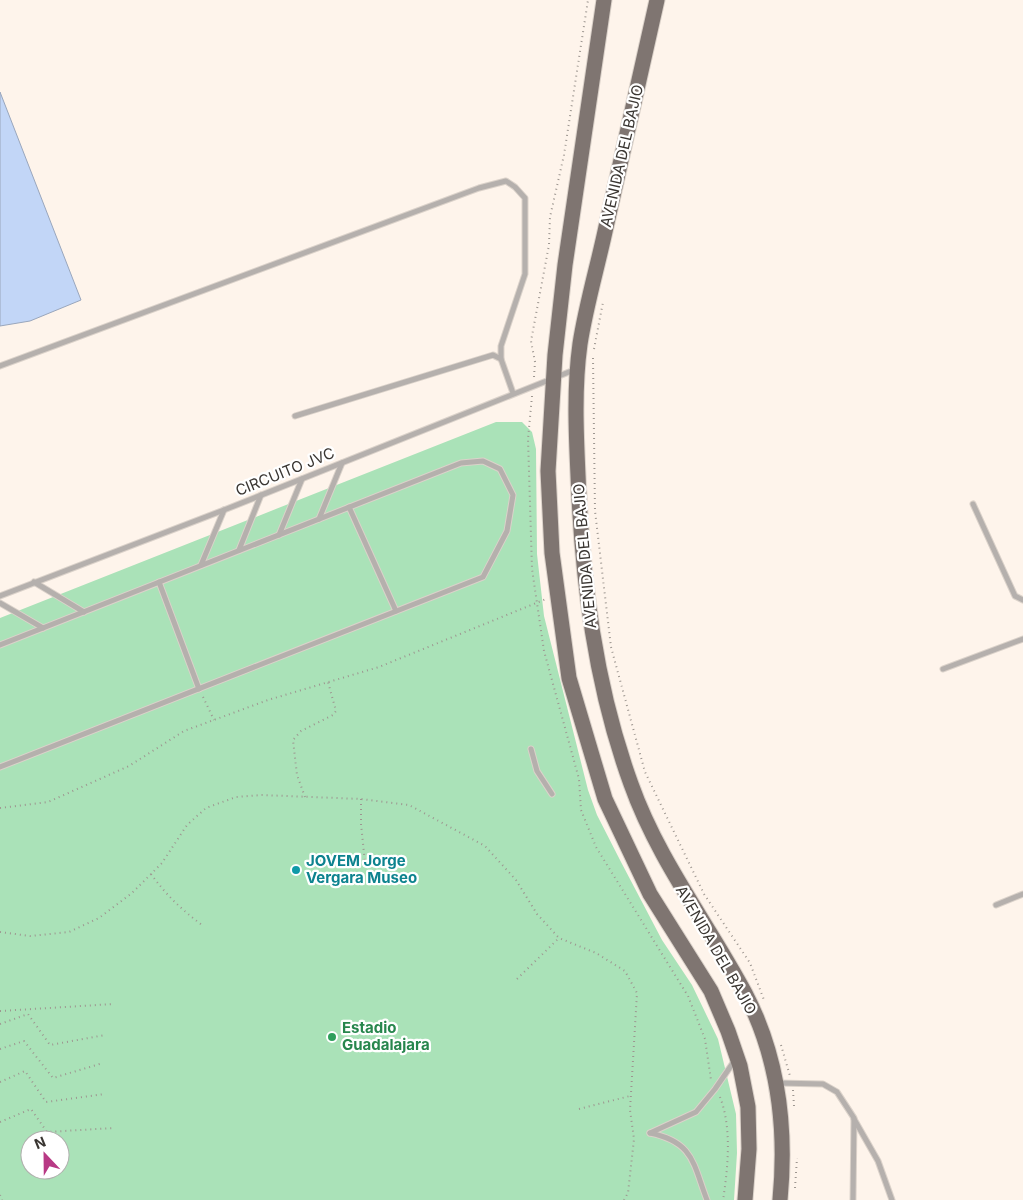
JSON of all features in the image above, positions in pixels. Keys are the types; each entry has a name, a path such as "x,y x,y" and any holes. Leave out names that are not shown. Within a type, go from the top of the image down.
{"main road":[{"name":"AVENIDA DEL BAJIO","path":"604,0 565,265 554,378 548,470 552,553 573,698 604,799 650,894 711,992 728,1031 736,1057 748,1107 749,1149 745,1200"},
{"name":"AVENIDA DEL BAJIO","path":"656,0 580,344 576,428 579,508 587,598 601,680 630,783 660,851 746,994 766,1045 780,1098 784,1158 780,1200"}],"lane":[{"path":"0,366 479,188 506,181 515,187 525,198 525,274 501,346 501,359 513,393"},
{"path":"295,416 493,355 501,359"},
{"name":"CIRCUITO JVC","path":"0,596 224,510 579,368"},
{"path":"0,767 483,577 507,531 513,495 500,469 483,461 461,463 1,644"},
{"path":"319,519 342,463"},
{"path":"279,534 302,479"},
{"path":"239,550 262,495"},
{"path":"973,504 1015,596 1023,600"},
{"path":"349,507 396,611"},
{"path":"201,566 224,510"},
{"path":"34,582 84,612"},
{"path":"158,582 199,688"},
{"path":"0,603 43,628"},
{"path":"943,669 1023,638"},
{"path":"531,749 537,771 552,794"},
{"path":"996,905 1023,894"},
{"path":"707,1200 693,1158 682,1145 664,1136 650,1133 696,1112 715,1090 736,1057"},
{"path":"776,1083 823,1084 837,1092 878,1161 892,1200"},
{"path":"853,1200 854,1118"}],"path":[{"path":"528,439 535,362 531,341 549,245 550,217 564,154 588,0"},
{"path":"605,294 593,355 595,511 611,647 645,772 704,894 750,963 764,1000"},
{"path":"0,808 48,802 129,766 184,731 268,700 379,667 530,604 558,596"},
{"path":"305,797 297,775 293,740 296,735 333,715 336,711 328,682"},
{"path":"199,688 214,720"},
{"path":"0,932 30,936 69,932 99,918 132,893 162,863 187,825 206,808 236,797 361,799 409,805 485,846 516,880 537,914 559,938 596,953 625,971 637,993 630,1096 634,1139 628,1193 624,1200"},
{"path":"361,799 361,824 365,863"},
{"path":"151,874 163,891 181,909 202,925"},
{"path":"516,979 559,938"},
{"path":"0,1011 114,1004"},
{"path":"0,1024 28,1014 50,1045 105,1035"},
{"path":"779,1037 786,1056 792,1083 794,1109"},
{"path":"0,1050 24,1041 53,1078 103,1063"},
{"path":"0,1082 25,1071 46,1102 105,1094"},
{"path":"579,1109 630,1096"},
{"path":"0,1122 31,1109 47,1132 114,1128"},
{"path":"795,1192 798,1177 797,1157"},
{"path":"0,1195 2,1200"}],"green space":[{"path":"496,422 522,422 532,432 536,449 537,554 544,616 588,790 597,815 621,862 662,940 692,985 718,1039 736,1114 737,1153 734,1200 0,1200 0,618"}],"water":[{"path":"0,92 81,300 30,321 0,326"}],"place":[{"name":"JOVEM Jorge Vergara Museo","path":"296,870"},
{"name":"Estadio Guadalajara","path":"332,1037"}]}
